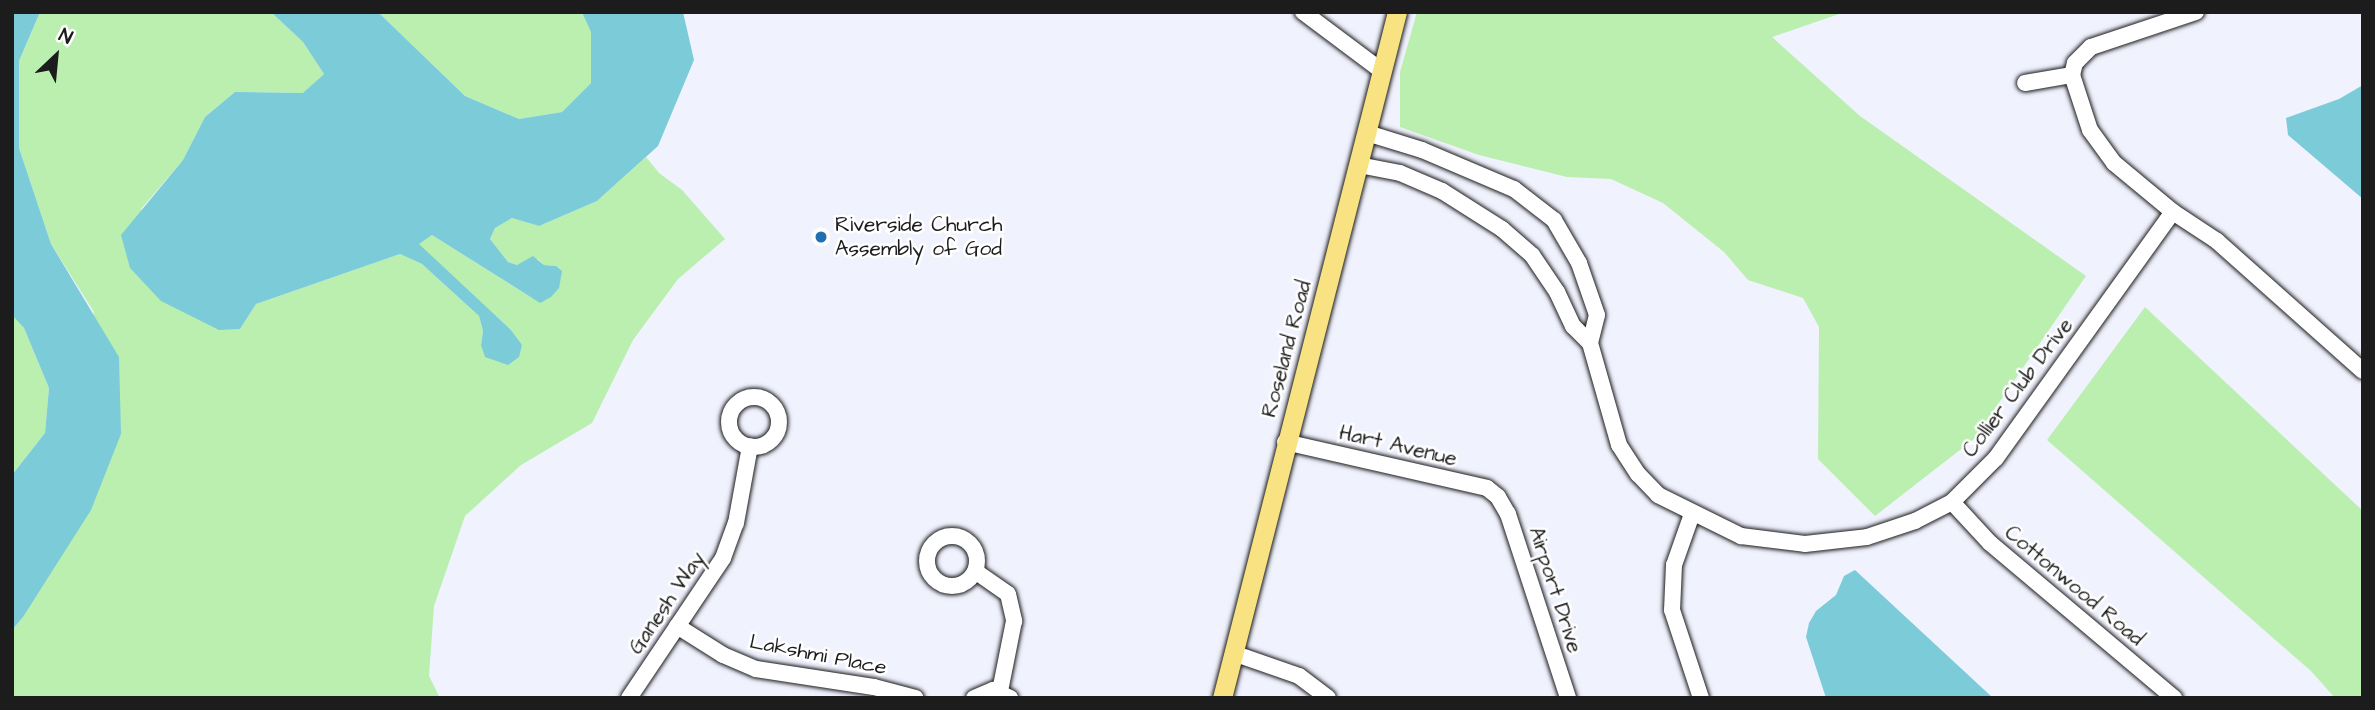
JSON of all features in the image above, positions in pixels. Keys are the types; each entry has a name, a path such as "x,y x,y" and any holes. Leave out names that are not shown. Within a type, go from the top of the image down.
{"main road":[{"name":"Roseland Road","path":"1222,698 1285,442 1397,12"}],"street":[{"path":"1303,12 1382,71"},
{"path":"2196,12 2091,47 2075,63 2072,75 2090,130 2114,163 2173,212 2217,241 2363,371"},
{"path":"2025,83 2072,75"},
{"name":"Collier Club Drive","path":"1367,132 1454,163 1514,189 1554,220 1579,263 1597,314 1590,343"},
{"path":"1442,191 1454,163"},
{"name":"Collier Club Drive","path":"1359,165 1400,173 1442,191 1502,229 1532,255 1573,326 1590,343 1619,445 1638,474 1658,495 1741,536 1805,544 1867,537 1915,521 1952,502 1996,458 2173,212"},
{"name":"Hart Avenue","path":"1285,442 1487,488 1498,497"},
{"name":"Ganesh Way","path":"629,698 723,558 736,523 750,446"},
{"name":"Airport Drive","path":"1498,497 1508,514 1568,698"},
{"name":"Cottonwood Road","path":"1952,502 1990,543 2174,698"},
{"path":"1692,514 1674,565 1672,610 1702,698"},
{"path":"974,698 986,691 1005,694 1014,621 1008,594 975,571"},
{"name":"Lakshmi Place","path":"677,626 723,655 756,669 874,687 916,698"},
{"path":"1233,653 1299,676 1328,698"}],"green space":[{"path":"40,12 271,12 303,42 324,74 304,93 235,92 205,117 183,160 141,209 240,329 256,304 400,254 422,264 479,316 483,331 481,345 522,346 511,330 418,244 432,235 532,298 556,266 544,265 538,259 517,265 508,262 490,239 495,228 512,218 539,226 597,201 646,157 659,173 682,190 725,239 678,279 633,340 592,423 521,465 465,516 434,606 429,676 440,698 12,698 12,630 23,617 94,312 51,244 19,148 19,61"},
{"path":"378,12 587,12 602,38 591,67 591,83 562,112 519,119 465,96"},
{"path":"1417,12 1845,12 1772,37 1860,116 2086,276 1974,439 1875,516 1818,459 1819,327 1803,298 1748,280 1724,252 1663,203 1611,179 1567,177 1479,155 1400,127 1400,72"},
{"path":"2145,307 2363,511 2363,698 2335,698 2311,671 2047,440"},
{"path":"12,315 24,328 49,388 45,433 12,475"}],"water":[{"path":"12,12 40,12 19,61 19,148 51,244 119,357 121,434 91,510 12,630 12,475 45,433 49,388 24,328 12,315"},
{"path":"271,12 378,12 465,96 519,119 562,112 591,83 591,32 582,12 683,12 694,60 658,146 597,201 539,226 512,218 495,228 490,239 508,262 517,265 533,256 544,265 556,266 562,271 559,288 551,297 540,303 432,235 419,244 511,330 522,345 519,357 508,365 485,357 481,345 483,331 479,316 422,264 400,254 256,304 240,329 219,330 161,301 130,268 121,235 183,160 205,117 235,92 303,93 324,74 303,42"},
{"path":"2363,85 2363,199 2288,135 2286,118 2339,99"},
{"path":"1855,570 1993,698 1826,698 1806,637 1809,623 1816,611 1836,595 1844,576"}],"place":[{"name":"Riverside Church Assembly of God","path":"821,237"}]}
